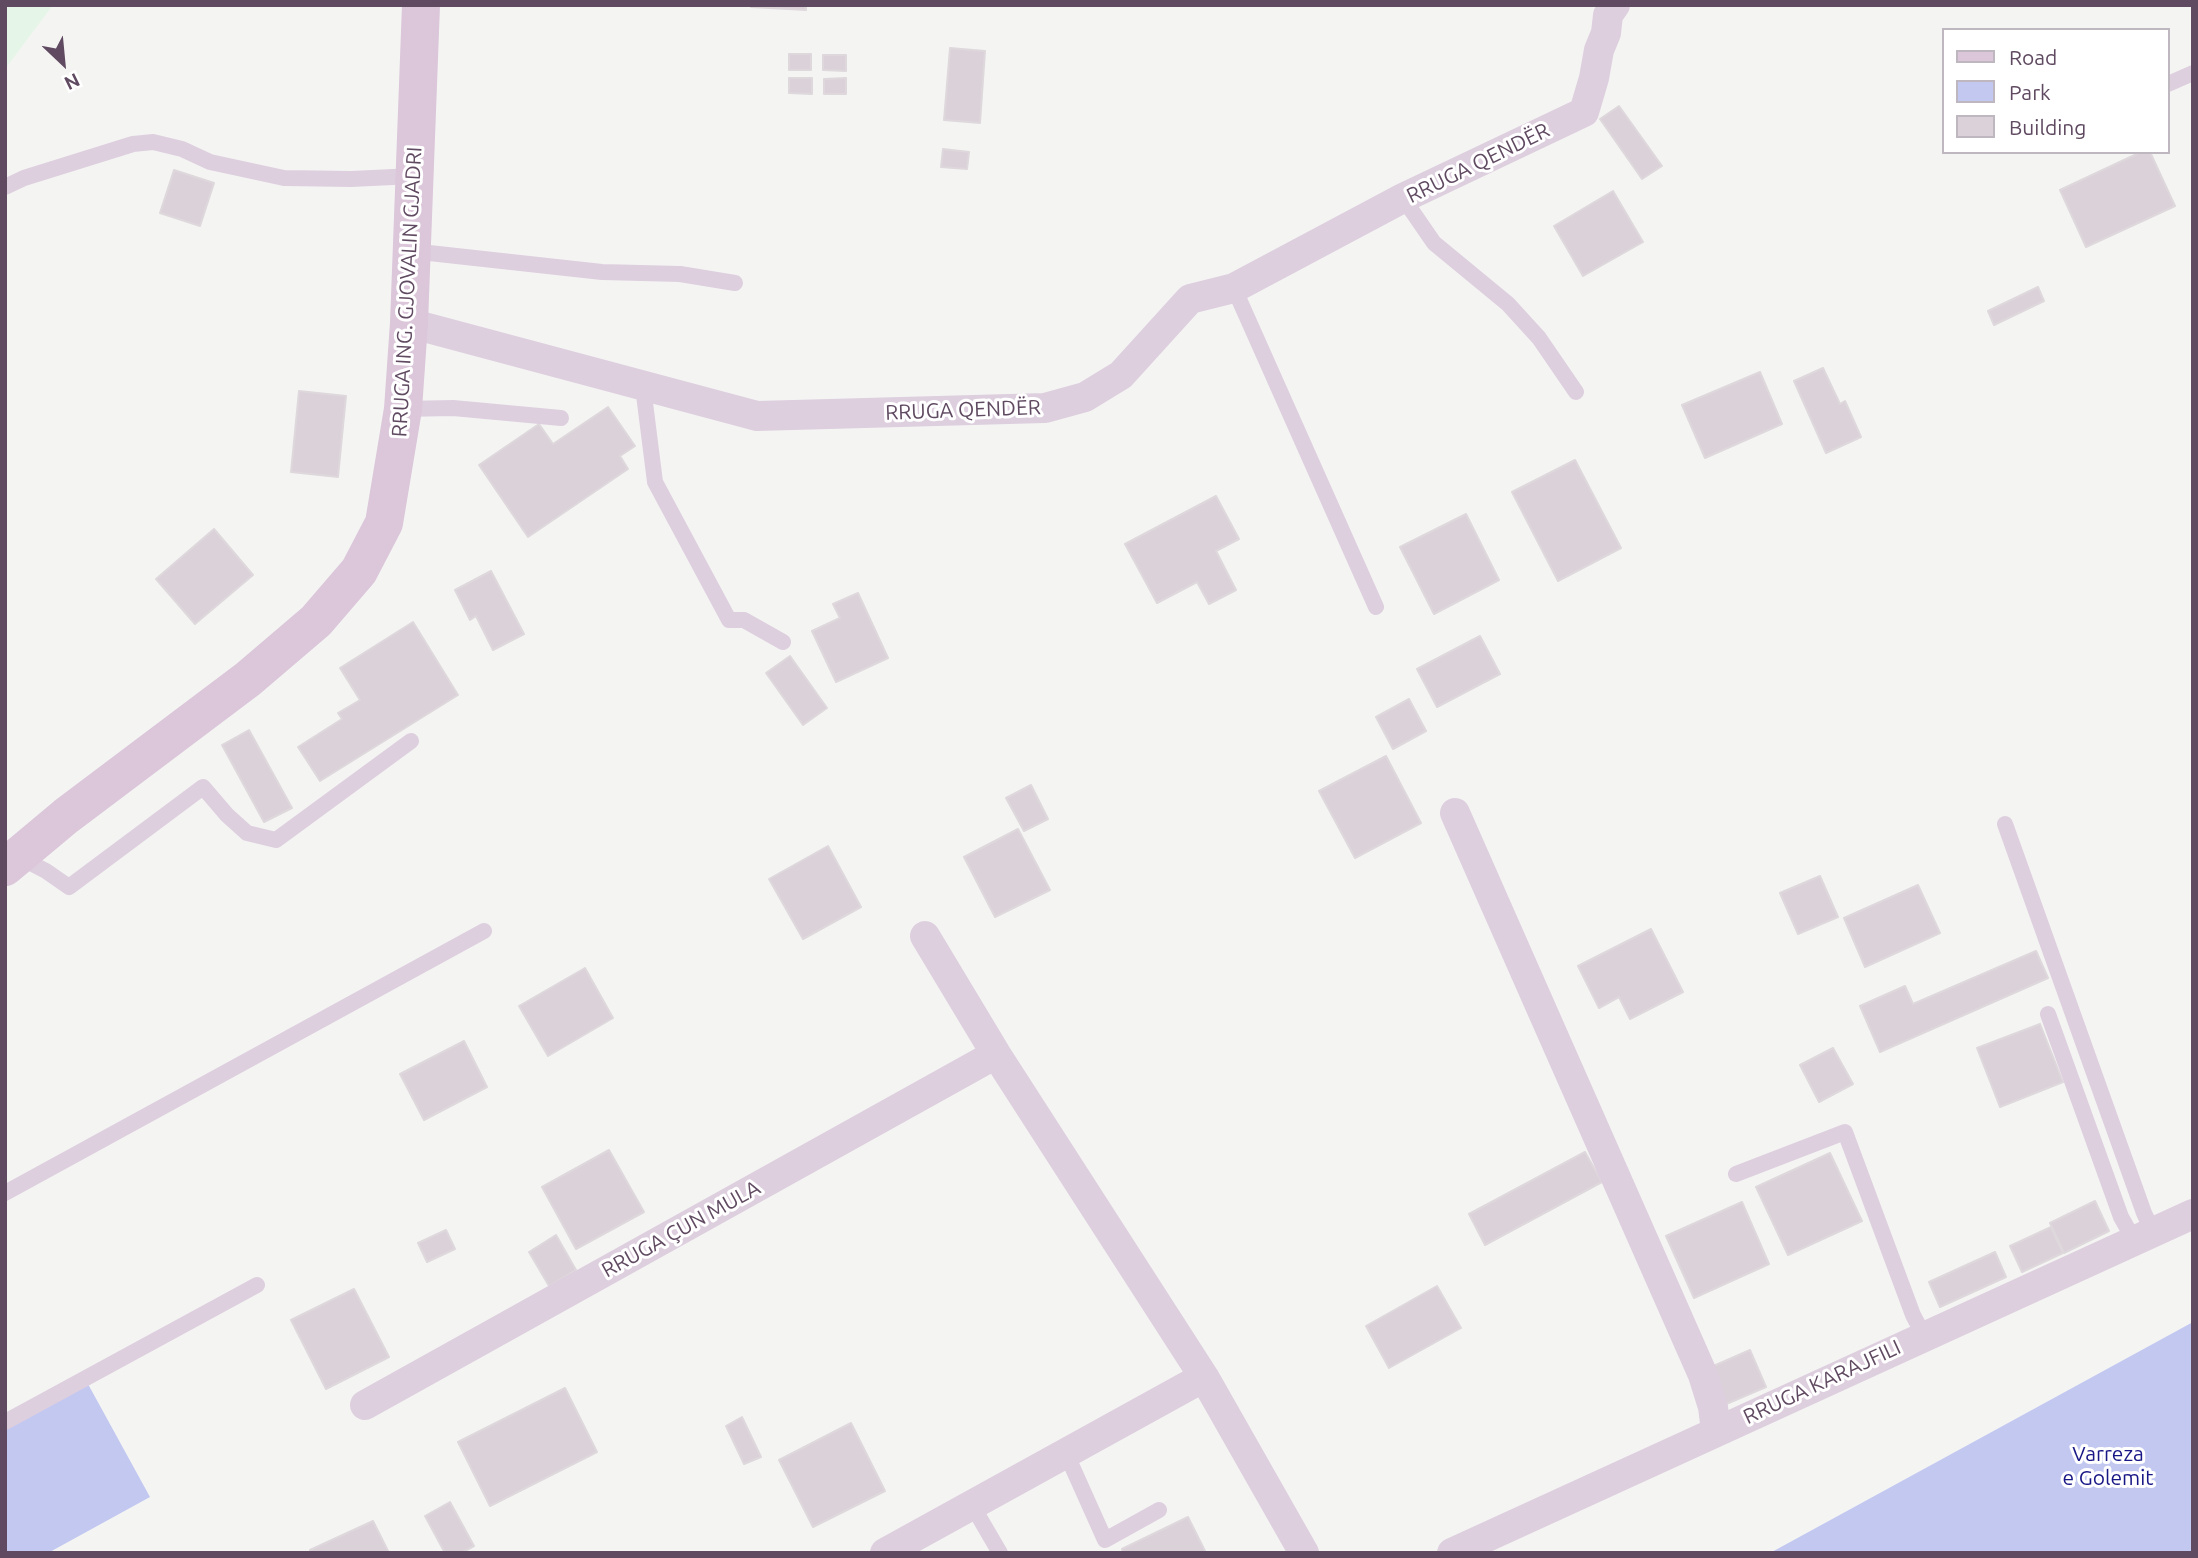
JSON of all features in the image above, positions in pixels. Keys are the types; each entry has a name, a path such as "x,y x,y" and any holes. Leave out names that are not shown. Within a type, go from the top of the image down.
{"main road":[{"name":"RRUGA ING. GJOVALIN GJADRI","path":"11,861 248,679 316,621 359,571 384,523 403,409 409,323 421,5"}],"street":[{"name":"RRUGA QENDËR","path":"409,323 757,416 1045,408 1085,397 1121,375 1190,299 1234,288 1404,198 1584,112 1599,50 1606,33 1608,15 1615,5"},
{"path":"1455,813 1703,1375 1713,1407 1716,1431"},
{"path":"925,936 996,1054 1204,1377 1304,1553"},
{"name":"RRUGA ÇUN MULA","path":"365,1405 996,1054"},
{"name":"RRUGA KARAJFILI","path":"1452,1553 2193,1214"},
{"path":"886,1553 1204,1377"}],"lane":[{"path":"2170,83 2193,73"},
{"path":"5,187 24,178 134,144 153,142 182,149 210,162 284,178 414,176"},
{"path":"1404,198 1434,243 1508,304 1539,338 1576,391"},
{"path":"411,251 602,272 680,274 735,283"},
{"path":"1234,288 1376,607"},
{"path":"643,387 655,482 729,620 744,620 783,642"},
{"path":"403,409 453,408 561,418"},
{"path":"11,861 46,871 69,887 203,787 227,815 247,832 276,840 411,741"},
{"path":"2005,824 2144,1213 2144,1236"},
{"path":"5,1193 484,931"},
{"path":"2048,1014 2121,1217 2144,1236"},
{"path":"1736,1174 1845,1132 1913,1315 1924,1336"},
{"path":"5,1422 257,1285"},
{"path":"1066,1453 1105,1540 1159,1510"},
{"path":"972,1505 1000,1553"}],"green space":[{"name":"Varreza e Golemit","path":"2193,1322 2193,1553 1770,1553"},
{"path":"88,1384 150,1497 48,1553 5,1553 5,1430"}],"sand":[{"path":"5,5 53,5 5,69"}],"building":[{"path":"806,5 806,10 751,7"},
{"path":"950,48 985,51 980,123 944,120"},
{"path":"789,54 811,54 811,70 789,70"},
{"path":"823,55 846,55 846,71 823,70"},
{"path":"789,78 812,78 812,94 789,93"},
{"path":"846,78 846,94 824,94 824,79"},
{"path":"1619,106 1662,166 1642,179 1600,119"},
{"path":"943,149 969,152 967,169 941,167"},
{"path":"2137,154 2151,154 2175,206 2086,247 2060,190"},
{"path":"174,170 214,183 200,226 160,213"},
{"path":"1613,191 1643,242 1583,276 1554,226"},
{"path":"2038,287 2044,301 1994,325 1988,311"},
{"path":"1823,368 1840,404 1845,401 1861,437 1826,453 1794,381"},
{"path":"1760,372 1782,424 1705,458 1682,405"},
{"path":"299,391 346,396 338,477 291,472"},
{"path":"608,407 635,446 620,456 628,469 528,537 479,465 539,424 553,444"},
{"path":"1575,460 1621,548 1558,581 1512,492"},
{"path":"1216,496 1239,539 1216,551 1236,590 1209,604 1197,582 1157,603 1125,544"},
{"path":"1466,514 1499,580 1434,614 1400,547"},
{"path":"214,529 253,575 195,624 156,579"},
{"path":"491,571 524,634 493,650 476,616 470,620 455,590"},
{"path":"858,593 888,658 836,682 812,631 840,618 833,604"},
{"path":"413,622 458,695 320,781 298,747 342,719 338,713 360,700 340,668"},
{"path":"1480,636 1500,674 1437,707 1417,669"},
{"path":"790,656 827,708 803,725 766,673"},
{"path":"1409,699 1426,731 1393,749 1376,717"},
{"path":"249,730 292,808 264,822 222,745"},
{"path":"1386,756 1421,823 1355,858 1319,791"},
{"path":"1031,785 1048,819 1024,831 1006,798"},
{"path":"1018,829 1050,890 995,917 964,857"},
{"path":"828,846 861,907 803,939 769,879"},
{"path":"1820,876 1838,917 1798,934 1780,893"},
{"path":"1918,885 1940,933 1865,967 1844,918"},
{"path":"1651,929 1683,992 1630,1019 1619,997 1599,1008 1578,966"},
{"path":"2036,951 2048,978 1880,1052 1860,1006 1905,986 1913,1004"},
{"path":"585,968 613,1018 548,1056 519,1006"},
{"path":"2040,1024 2063,1082 2000,1107 1977,1048"},
{"path":"464,1041 487,1087 424,1120 400,1074"},
{"path":"1833,1048 1853,1084 1819,1102 1800,1065"},
{"path":"609,1150 644,1212 576,1249 542,1187"},
{"path":"1585,1152 1602,1182 1485,1245 1469,1214"},
{"path":"1830,1153 1862,1221 1788,1255 1756,1187"},
{"path":"2095,1201 2109,1231 2064,1253 2050,1223"},
{"path":"1742,1202 1769,1264 1694,1298 1666,1236"},
{"path":"2051,1227 2063,1253 2022,1272 2010,1246"},
{"path":"446,1230 455,1249 427,1262 418,1243"},
{"path":"556,1235 576,1270 549,1286 529,1252"},
{"path":"1995,1252 2006,1277 1940,1307 1929,1282"},
{"path":"1437,1286 1461,1328 1389,1368 1366,1326"},
{"path":"354,1289 389,1357 326,1389 291,1320"},
{"path":"1750,1350 1766,1387 1724,1405 1709,1368"},
{"path":"565,1388 597,1452 490,1506 458,1442"},
{"path":"742,1417 761,1457 744,1464 726,1426"},
{"path":"851,1423 885,1491 813,1527 779,1460"},
{"path":"450,1502 474,1546 461,1553 445,1553 425,1516"},
{"path":"1188,1517 1206,1553 1123,1553 1122,1549"},
{"path":"373,1521 389,1553 311,1553 310,1550"}]}
